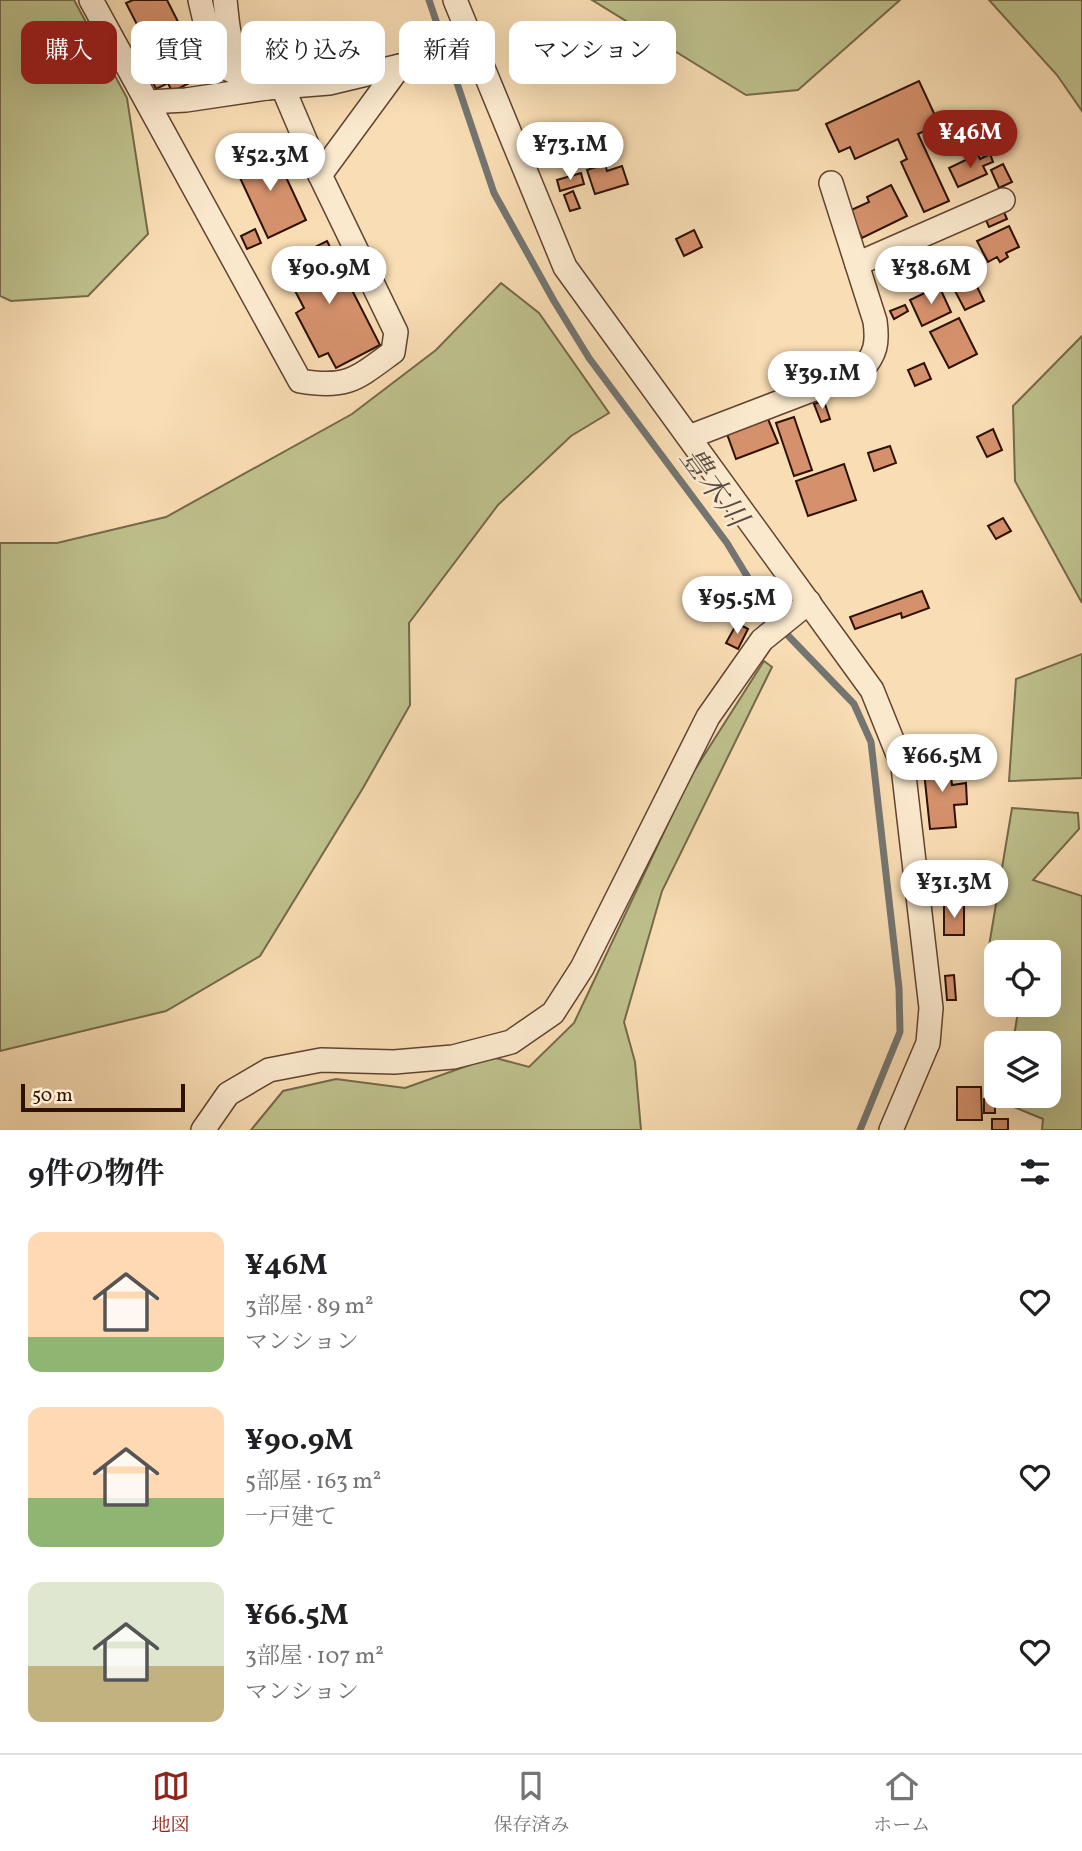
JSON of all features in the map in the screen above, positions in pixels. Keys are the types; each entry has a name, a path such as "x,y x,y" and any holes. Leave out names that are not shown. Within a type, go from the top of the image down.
{"street":[{"path":"91,0 300,380 325,385 357,379 393,352 396,332 277,84"},
{"path":"200,0 209,38 230,70 241,73"},
{"path":"225,0 234,54 241,60"},
{"path":"455,0 456,21"},
{"path":"320,175 399,67"},
{"path":"148,103 186,100 272,84"},
{"path":"470,84 565,267 873,690 903,767 931,1008 928,1042 891,1130"},
{"path":"689,437 861,371 872,359 878,342 876,321 831,183"},
{"path":"857,264 1003,200"},
{"path":"202,1130 228,1094 269,1070 321,1060 394,1062 453,1058 511,1042 553,1013 582,968 708,717 762,640 809,601"}],"green space":[{"path":"0,0 74,0 85,21 21,21 21,84 117,84 117,80 127,98 148,234 88,296 11,301 0,296"},
{"path":"592,0 900,0 798,90 746,95 676,52 676,21 626,21"},
{"path":"989,0 1082,0 1082,111 1057,75"},
{"path":"501,283 539,313 609,413 571,436 498,505 409,623 410,705 363,788 260,956 166,1011 0,1051 0,543 57,543 166,517 352,414 436,350"},
{"path":"1082,336 1082,603 1015,481 1013,406"},
{"path":"1082,654 1082,778 1009,781 1016,679"},
{"path":"764,661 772,667 662,891 624,1022 635,1062 641,1130 251,1130 283,1091 336,1079 405,1088 492,1057 529,1067 574,1023 689,779"},
{"path":"1012,808 1078,813 1079,829 1033,880 1082,896 1082,1130 1042,1130 1043,1119 1016,1108 1061,1108 1061,1031 1015,1031 1017,1017 1061,1017 1061,940 990,940"}],"building":[{"path":"133,0 167,0 178,21 135,21 126,3"},
{"path":"919,81 939,124 918,134 949,201 924,212 901,162 907,159 898,139 855,159 850,147 839,152 826,124"},
{"path":"153,84 166,84 156,89"},
{"path":"168,84 188,84 172,92"},
{"path":"272,147 306,220 268,238 234,165"},
{"path":"978,154 980,159 990,154 993,162 983,166 987,174 958,187 949,168"},
{"path":"605,164 607,171 622,166 628,184 595,194 587,170"},
{"path":"1003,164 1012,182 999,188 991,170"},
{"path":"581,173 584,184 560,191 557,180"},
{"path":"891,185 907,216 862,238 849,211 869,202 867,197"},
{"path":"573,191 580,208 570,211 564,195"},
{"path":"1003,210 1007,219 989,227 985,218"},
{"path":"1009,226 1019,247 1006,253 1008,257 1000,262 997,257 988,262 977,241"},
{"path":"255,229 261,243 247,249 241,236"},
{"path":"694,230 702,247 684,256 676,239"},
{"path":"327,241 380,345 336,368 328,353 319,357 296,313 304,308 281,264"},
{"path":"924,252 932,273 906,284 898,263"},
{"path":"964,260 984,301 965,310 944,270"},
{"path":"939,286 951,312 922,326 910,300"},
{"path":"905,305 908,311 894,319 890,311"},
{"path":"959,318 977,354 949,368 930,332"},
{"path":"924,363 931,379 915,386 908,370"},
{"path":"824,401 830,419 821,422 814,404"},
{"path":"794,417 812,470 794,476 776,423"},
{"path":"768,419 778,443 736,459 727,434"},
{"path":"993,429 1002,450 987,457 977,437"},
{"path":"890,446 896,463 874,471 868,453"},
{"path":"844,464 856,500 808,516 796,481"},
{"path":"1003,518 1011,531 996,539 988,526"},
{"path":"922,591 929,608 902,618 901,613 855,629 850,617"},
{"path":"737,623 748,629 738,649 726,643"},
{"path":"949,759 952,785 966,783 967,804 954,805 956,827 930,829 923,762"},
{"path":"944,904 964,904 964,935 944,935"},
{"path":"954,975 956,1000 947,1000 945,976"},
{"path":"957,1087 981,1087 982,1120 957,1120"},
{"path":"984,1108 995,1108 995,1113 984,1113"},
{"path":"992,1119 1008,1119 1008,1130 992,1130"}],"waterway":[{"name":"豊木川","path":"429,0 494,193 554,301 589,358 727,543 775,622 854,704 871,742 899,988 900,1032 860,1130"}]}
